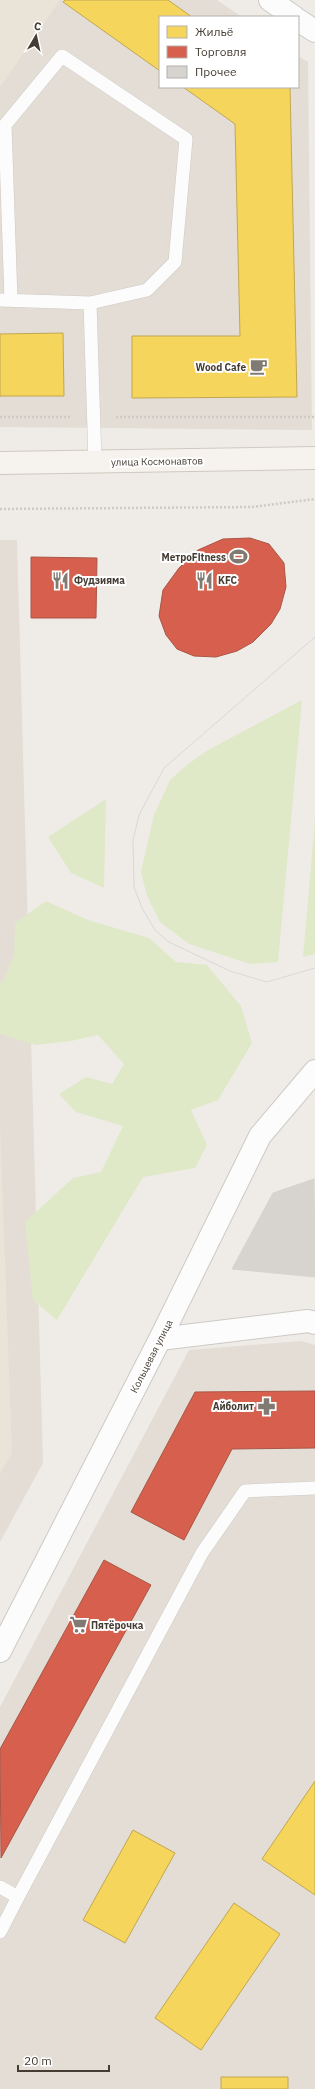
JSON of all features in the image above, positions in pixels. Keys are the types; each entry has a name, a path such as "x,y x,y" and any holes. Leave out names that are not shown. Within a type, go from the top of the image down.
{"main road":[{"name":"улица Космонавтов","path":"0,463 315,458"}],"street":[{"path":"270,0 293,16"},
{"path":"299,21 315,32"},
{"name":"Кольцевая улица","path":"0,1651 160,1339 260,1136 315,1071"},
{"path":"160,1339 308,1321 315,1323"}],"lane":[{"path":"62,56 186,139 175,262 146,290 90,303 6,300 5,125 62,56"},
{"path":"90,303 95,462"},
{"path":"0,1932 202,1553 245,1490 315,1488"},
{"path":"0,1887 18,1897"}],"path":[{"path":"0,416 315,417"},
{"path":"0,509 252,507 315,499"}],"shaded area":[{"path":"0,0 217,0 241,16 159,16 159,88 299,88 299,57 308,62 312,430 0,427"},
{"path":"0,0 60,0 0,87"},
{"path":"0,540 17,540 43,1463 0,1542"},
{"path":"0,1123 12,1453 0,1474"},
{"path":"301,1341 315,1345 315,2089 0,2089 0,1707 189,1350"}],"green space":[{"path":"302,700 278,962 250,964 189,944 160,922 147,896 141,872 154,815 170,780 188,764 208,750"},
{"path":"106,799 104,888 71,873 48,837"},
{"path":"315,820 315,954 303,957"},
{"path":"46,901 88,920 149,938 176,962 207,965 241,1006 252,1043 218,1100 191,1110 207,1145 195,1168 143,1177 57,1320 33,1300 25,1222 73,1178 101,1172 123,1126 76,1112 59,1094 86,1077 112,1084 124,1064 98,1035 71,1041 36,1045 0,1034 0,983 2,983 14,955 15,923"}],"building: Жильё":[{"path":"65,0 168,0 191,16 159,16 159,70 63,2"},
{"path":"184,88 290,88 297,397 132,398 132,336 240,336 235,124"},
{"path":"63,333 64,396 0,396 0,334"},
{"path":"315,1781 315,1895 262,1859"},
{"path":"133,1830 175,1853 125,1943 83,1920"},
{"path":"234,1903 280,1934 201,2050 155,2018"},
{"path":"221,2077 288,2077 288,2089 221,2089"}],"building: Торговля":[{"path":"250,538 269,544 284,563 286,587 280,609 271,624 253,642 237,651 216,657 194,656 177,649 166,635 159,616 163,590 179,568 198,550 223,539"},
{"path":"31,557 97,558 96,618 31,618"},
{"path":"315,1391 315,1448 232,1449 184,1540 131,1512 195,1392"},
{"path":"104,1560 151,1585 1,1858 0,1749"}],"building: Прочее":[{"path":"314,1179 315,1277 232,1269 273,1193"}],"tram line":[{"path":"315,637 164,768 139,815 133,840 134,887 142,908 155,930 169,942 230,971 267,982 315,968"}],"place":[{"name":"Wood Cafe","path":"259,367"},
{"name":"МетроFitness","path":"239,557"},
{"name":"Фудзияма","path":"61,580"},
{"name":"KFC","path":"205,580"},
{"name":"Айболит","path":"267,1406"},
{"name":"Пятёрочка","path":"78,1625"}]}
